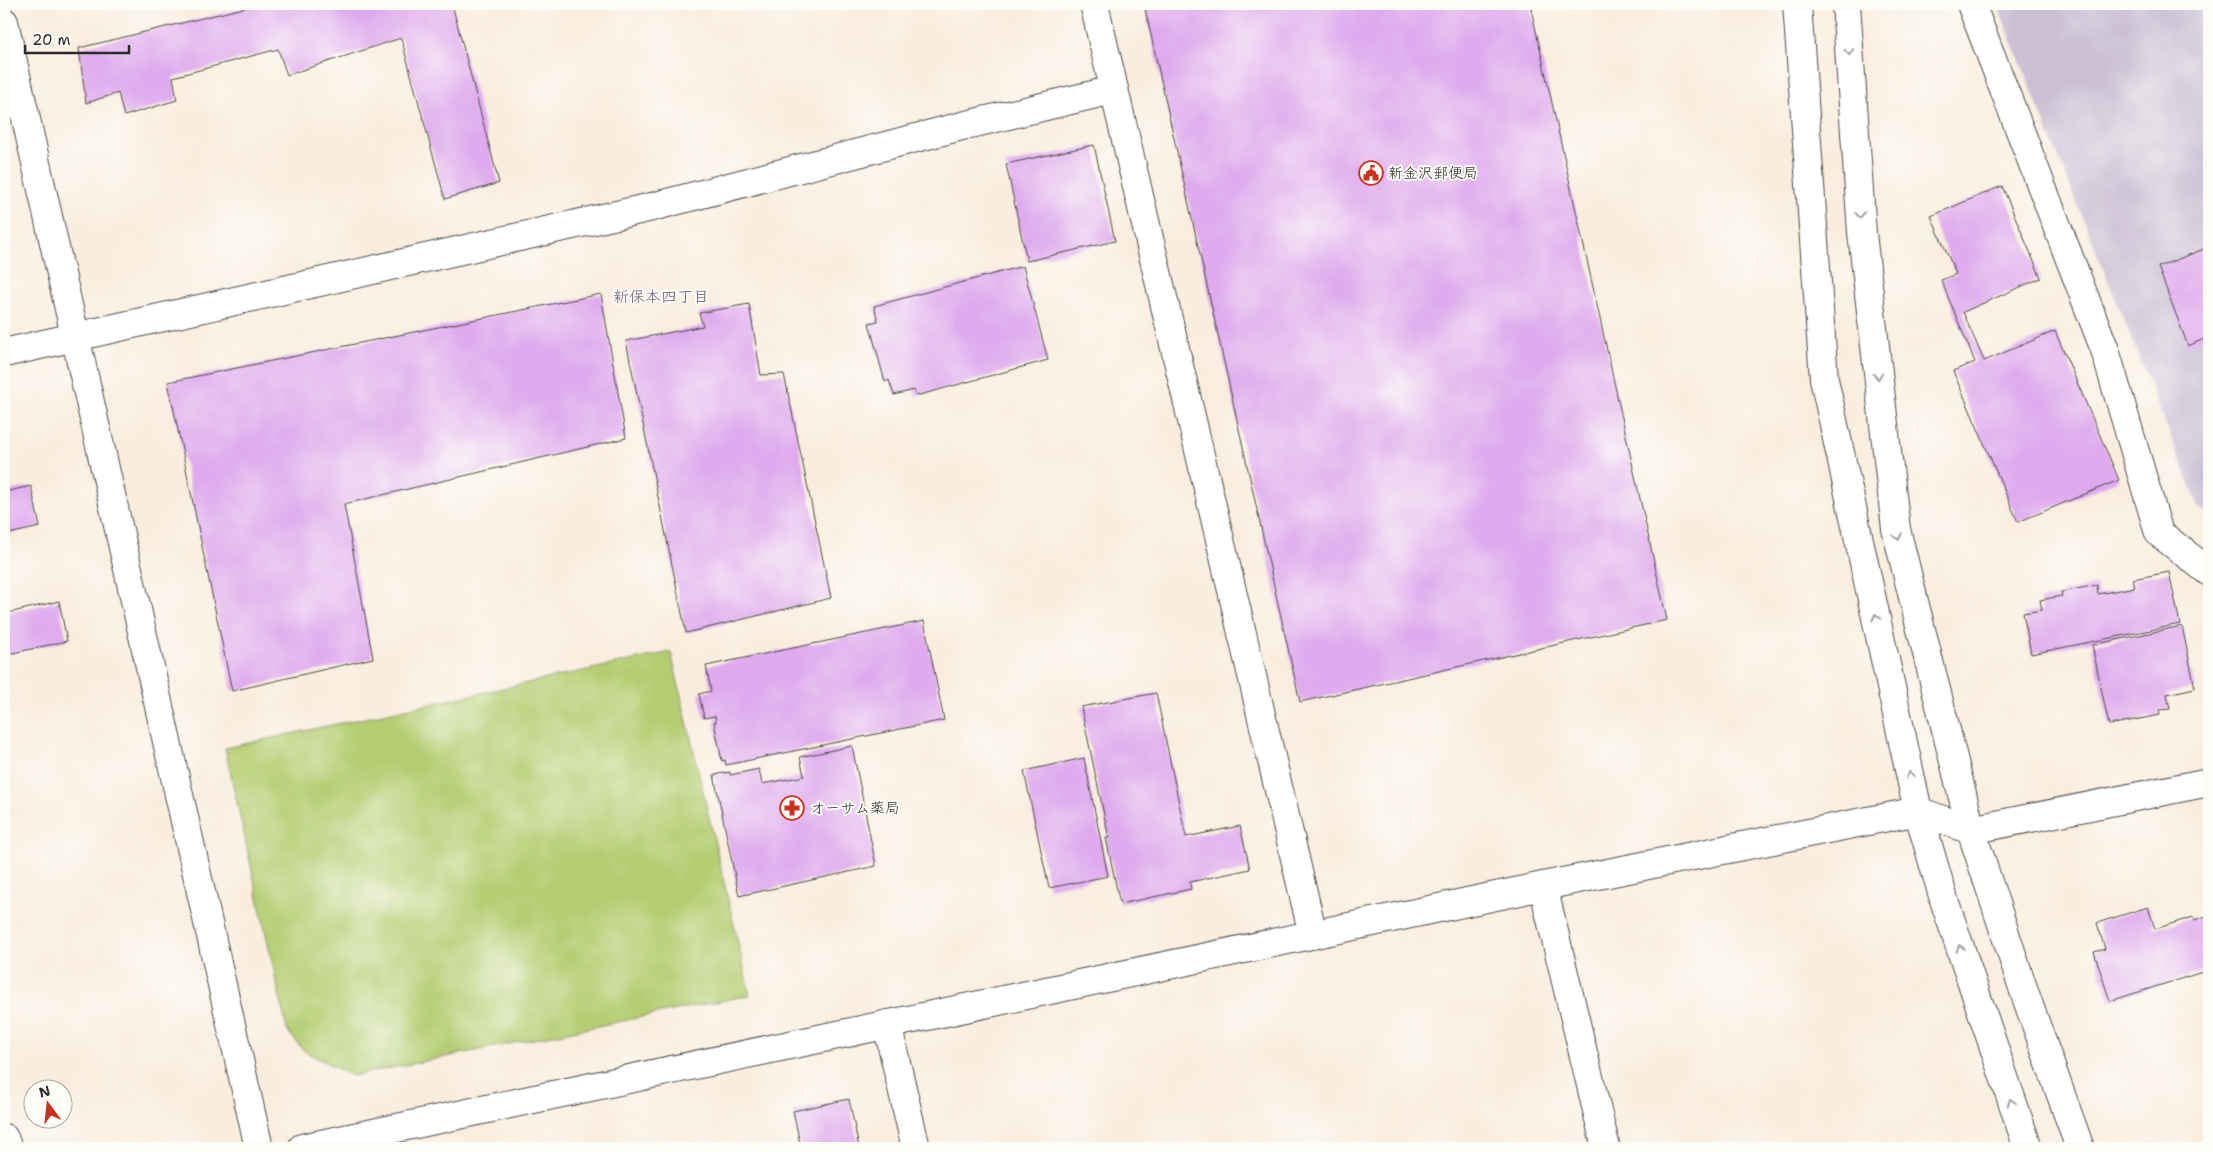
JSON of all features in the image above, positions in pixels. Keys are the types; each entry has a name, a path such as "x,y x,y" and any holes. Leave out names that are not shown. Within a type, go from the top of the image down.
{"street":[{"path":"1094,4 1313,935"},
{"path":"1797,4 1824,380 1918,811 1946,903 2028,1148"},
{"path":"1846,4 1862,233 1896,529 1971,830 2025,994 2080,1148"},
{"path":"1971,4 2105,350 2159,533 2209,572"},
{"path":"4,22 260,1148"},
{"path":"4,353 652,207 958,127 1113,90"},
{"path":"302,1148 1543,886 1918,811 1971,830 2209,782"},
{"path":"1543,886 1606,1148"},
{"path":"887,1024 916,1148"},
{"path":"4,1138 8,1148"}],"shaded area":[{"path":"1997,4 2209,4 2209,514 2199,507"}],"green space":[{"path":"671,652 750,995 352,1076 304,1051 287,1030 225,748"}],"building":[{"path":"260,4 389,4 390,7 402,4 452,4 499,183 445,199 401,38 287,75 278,49 173,77 177,100 124,116 118,93 86,103 79,48"},
{"path":"1144,4 1530,4 1667,620 1300,702"},
{"path":"1094,145 1115,241 1027,261 1006,164"},
{"path":"2002,186 2041,278 1963,312 1984,361 2055,331 2119,480 2018,522 1953,371 1975,362 1941,280 1956,274 1931,216"},
{"path":"2209,247 2209,337 2188,346 2158,267"},
{"path":"1023,266 1048,360 916,396 914,390 894,395 889,380 885,382 869,323 878,321 874,306"},
{"path":"601,294 626,438 344,504 373,658 232,691 168,382"},
{"path":"749,304 761,375 784,374 831,598 686,633 626,341 703,326 699,313"},
{"path":"31,486 40,527 4,535 4,492"},
{"path":"2169,572 2180,624 2031,654 2023,613 2042,610 2040,600 2062,596 2061,592 2097,585 2098,594 2135,587 2133,579"},
{"path":"59,601 67,641 4,655 4,614"},
{"path":"924,621 944,720 726,765 725,760 722,761 714,722 716,722 715,716 704,718 699,694 711,691 706,666"},
{"path":"2182,626 2195,688 2167,694 2170,709 2159,710 2160,715 2109,725 2092,645"},
{"path":"1156,693 1186,837 1240,826 1250,869 1190,882 1191,889 1120,904 1106,838 1109,838 1081,707"},
{"path":"852,746 876,866 739,896 714,775 730,772 730,775 759,769 762,784 804,776 800,757"},
{"path":"1084,758 1108,876 1049,888 1024,771"},
{"path":"2148,907 2155,929 2193,917 2195,920 2209,915 2209,970 2110,1001 2094,952 2105,949 2097,923"},
{"path":"849,1099 859,1148 801,1148 793,1111"}],"place":[{"name":"新金沢郵便局","path":"1371,173"},
{"name":"オーサム薬局","path":"792,808"}],"district":[{"name":"新保本四丁目","path":"661,296"}]}
